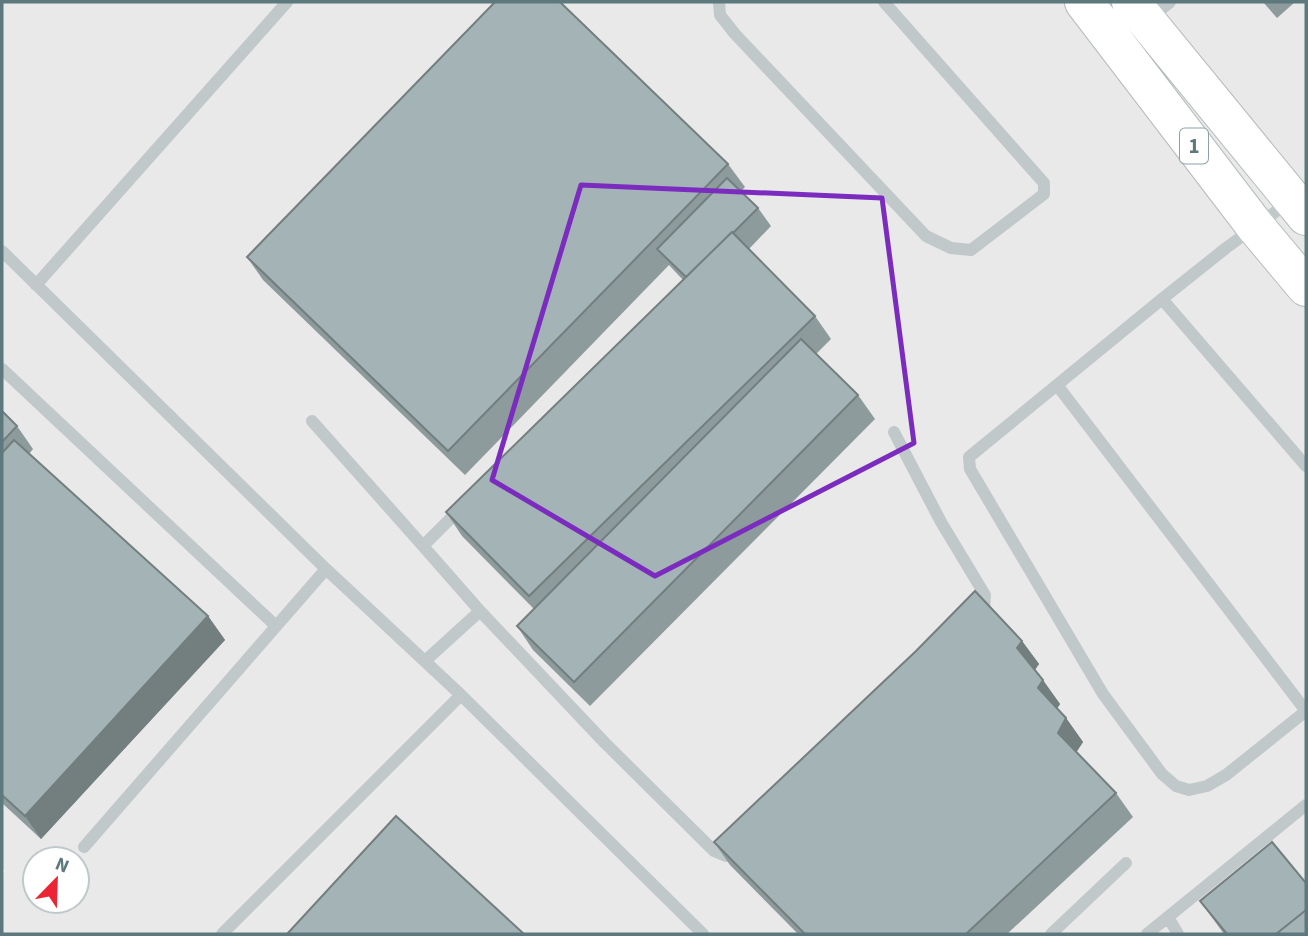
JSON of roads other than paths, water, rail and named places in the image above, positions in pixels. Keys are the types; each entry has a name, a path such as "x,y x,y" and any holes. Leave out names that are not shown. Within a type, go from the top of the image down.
{"highway":[{"name":"1","path":"1084,2 1255,226 1306,287"},
{"name":"1","path":"1149,8 1302,202"}],"lane":[{"path":"36,285 287,2"},
{"path":"719,2 720,15 735,34 926,236 951,248 971,250 1044,194 1044,183 884,2"},
{"path":"1058,384 1306,711 1226,775 1207,786 1189,790 1176,786 1162,774 1103,694 970,469 970,457 1058,384 1162,299 1255,226 1302,202"},
{"path":"2,251 326,569 461,695 702,934"},
{"path":"1162,299 1306,466"},
{"path":"2,369 276,626"},
{"path":"312,421 480,611 605,743 714,851 726,856 741,852 750,842"},
{"path":"894,432 941,522 985,595 984,610 964,627"},
{"path":"423,546 471,497"},
{"path":"86,845 326,569"},
{"path":"425,661 480,611"},
{"path":"222,934 461,695"},
{"path":"1147,934 1306,805"},
{"path":"1051,934 1126,863"},
{"path":"1168,917 1178,934"}]}
